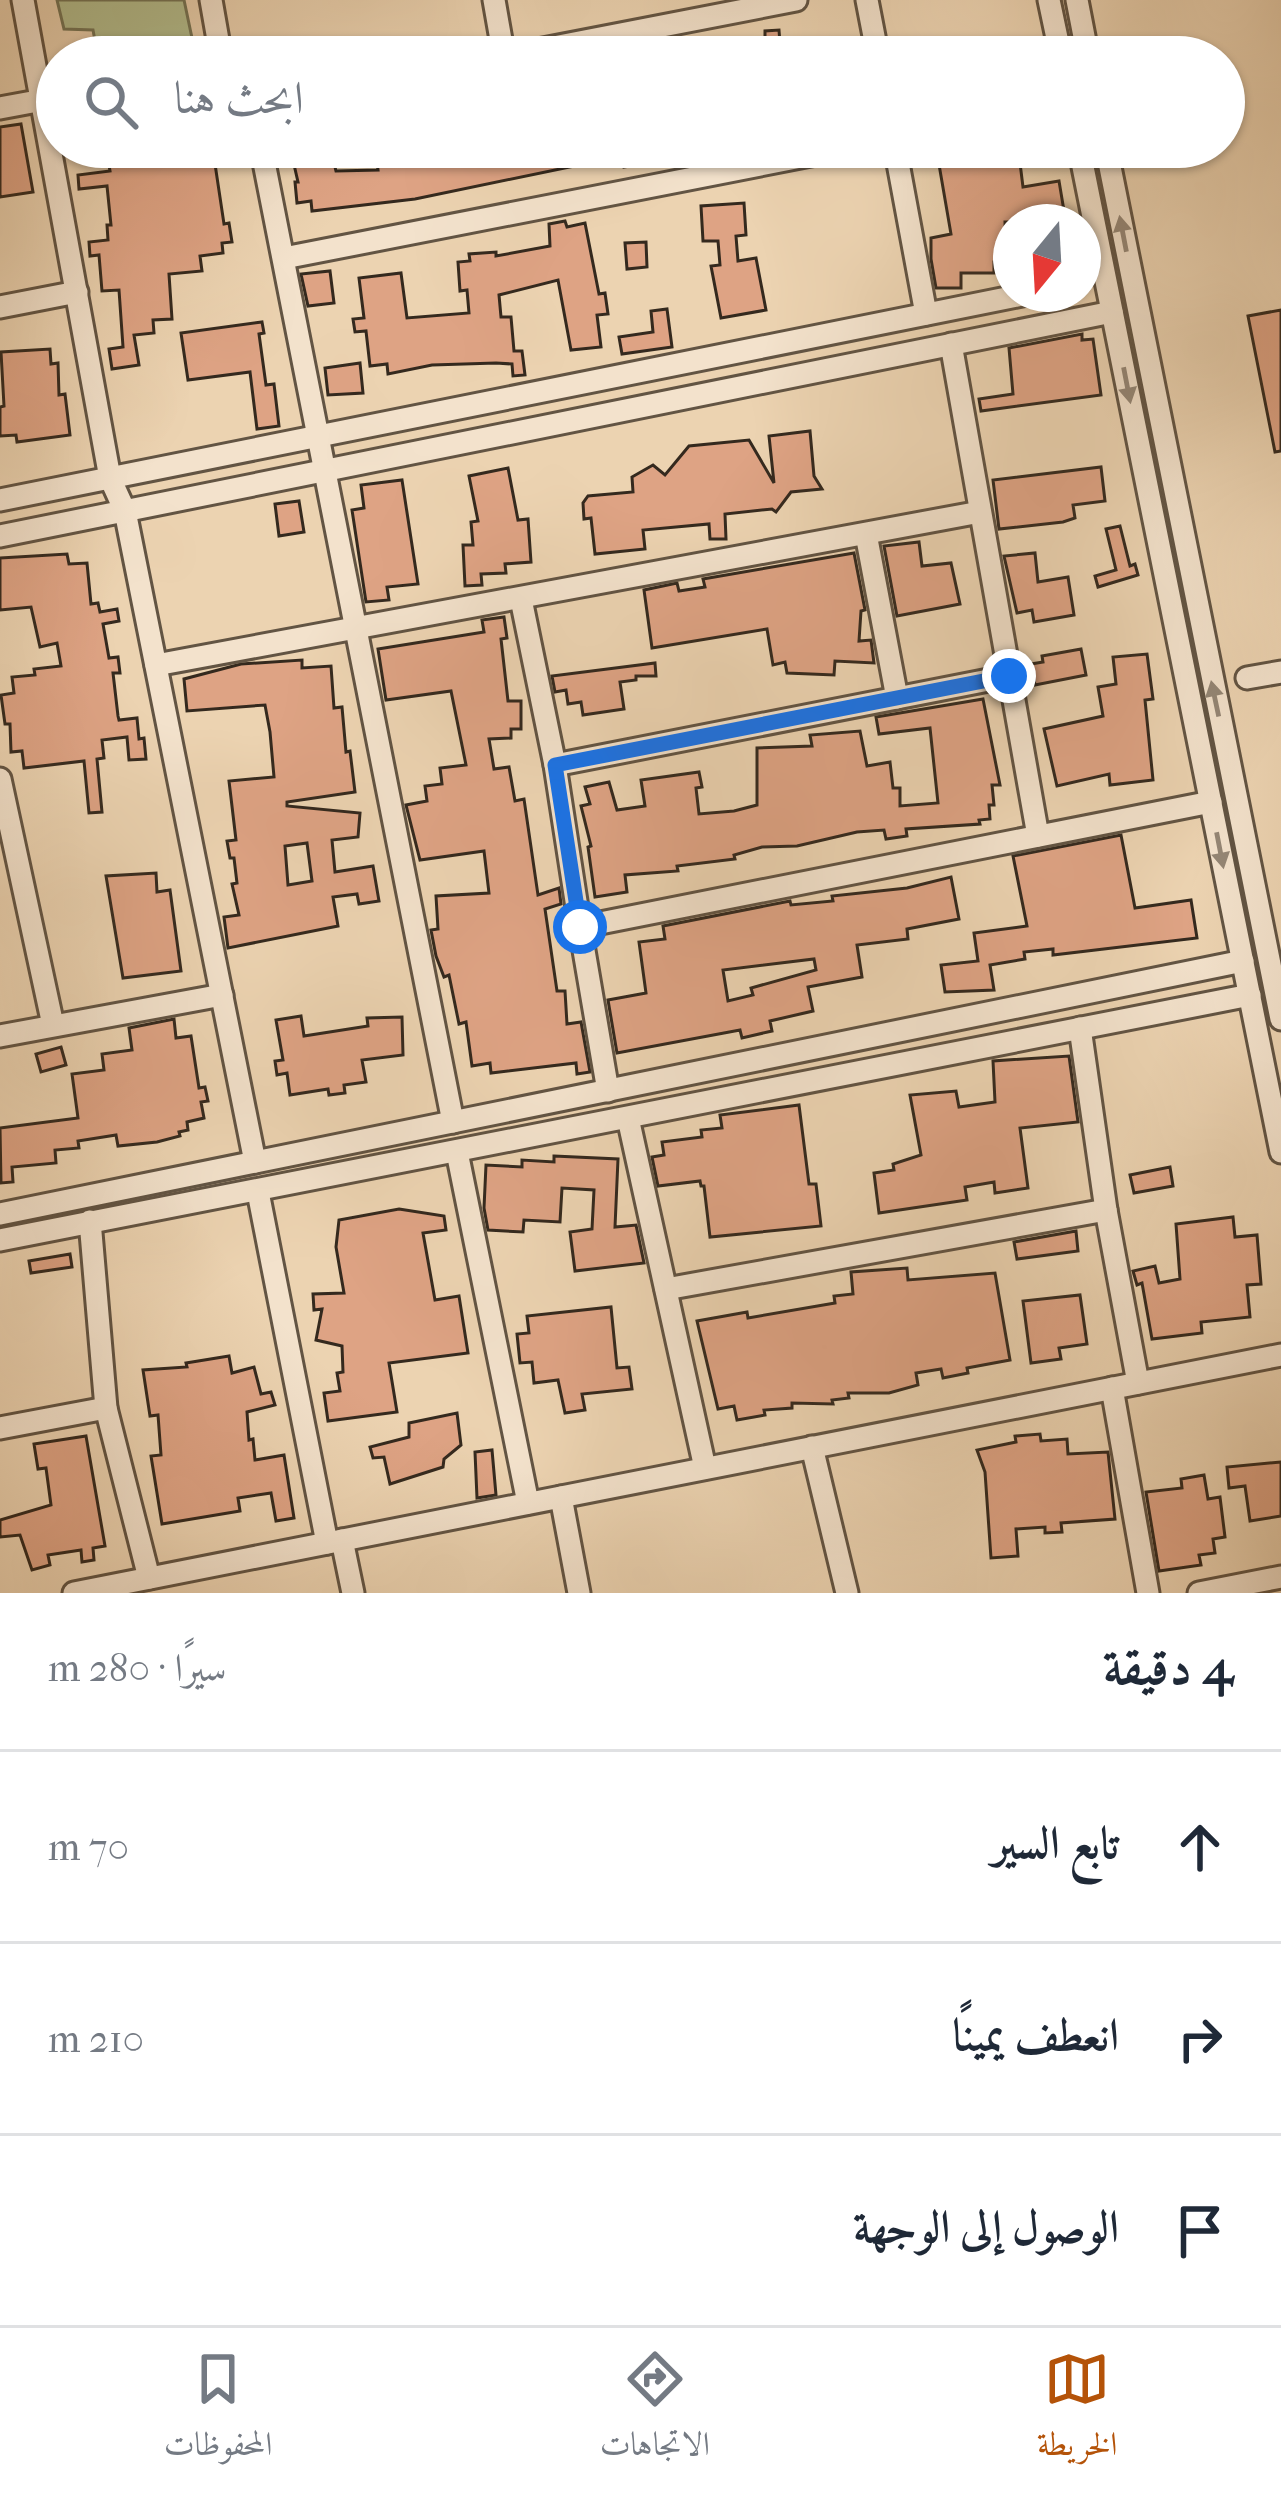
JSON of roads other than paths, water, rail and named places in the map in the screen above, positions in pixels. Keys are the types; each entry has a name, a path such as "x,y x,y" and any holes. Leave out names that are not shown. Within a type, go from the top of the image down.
{"street":[{"path":"23,0 36,65"},
{"path":"211,0 217,36"},
{"path":"494,0 500,36"},
{"path":"611,36 796,0"},
{"path":"867,0 874,36"},
{"path":"1049,0 1057,36"},
{"path":"1077,0 1084,36"},
{"path":"0,108 36,101"},
{"path":"59,168 110,478 125,511 255,1162"},
{"path":"266,168 453,1122"},
{"path":"284,258 744,168"},
{"path":"899,168 926,314"},
{"path":"1081,168 1085,204"},
{"path":"1110,168 1281,1019"},
{"path":"0,307 77,292"},
{"path":"1101,293 1112,312 1281,1152"},
{"path":"0,500 993,301"},
{"path":"0,536 1112,312"},
{"path":"951,344 1038,836"},
{"path":"156,665 980,512"},
{"path":"866,534 897,698"},
{"path":"520,599 555,765 608,1091"},
{"path":"1247,678 1281,672"},
{"path":"555,765 1009,676"},
{"path":"0,779 7,864 53,1025"},
{"path":"580,927 1211,802"},
{"path":"0,1214 1243,962"},
{"path":"0,1036 222,995"},
{"path":"0,1240 1250,995"},
{"path":"1080,1028 1106,1210 1138,1383"},
{"path":"628,1118 706,1468"},
{"path":"457,1152 528,1503"},
{"path":"258,1192 334,1542 352,1593"},
{"path":"666,1289 1106,1210"},
{"path":"90,1221 106,1408 149,1578"},
{"path":"83,1592 1281,1354"},
{"path":"1112,1388 1148,1593"},
{"path":"0,1428 106,1408"},
{"path":"812,1447 847,1593"},
{"path":"561,1497 579,1593"},
{"path":"1199,1593 1281,1577"}]}
